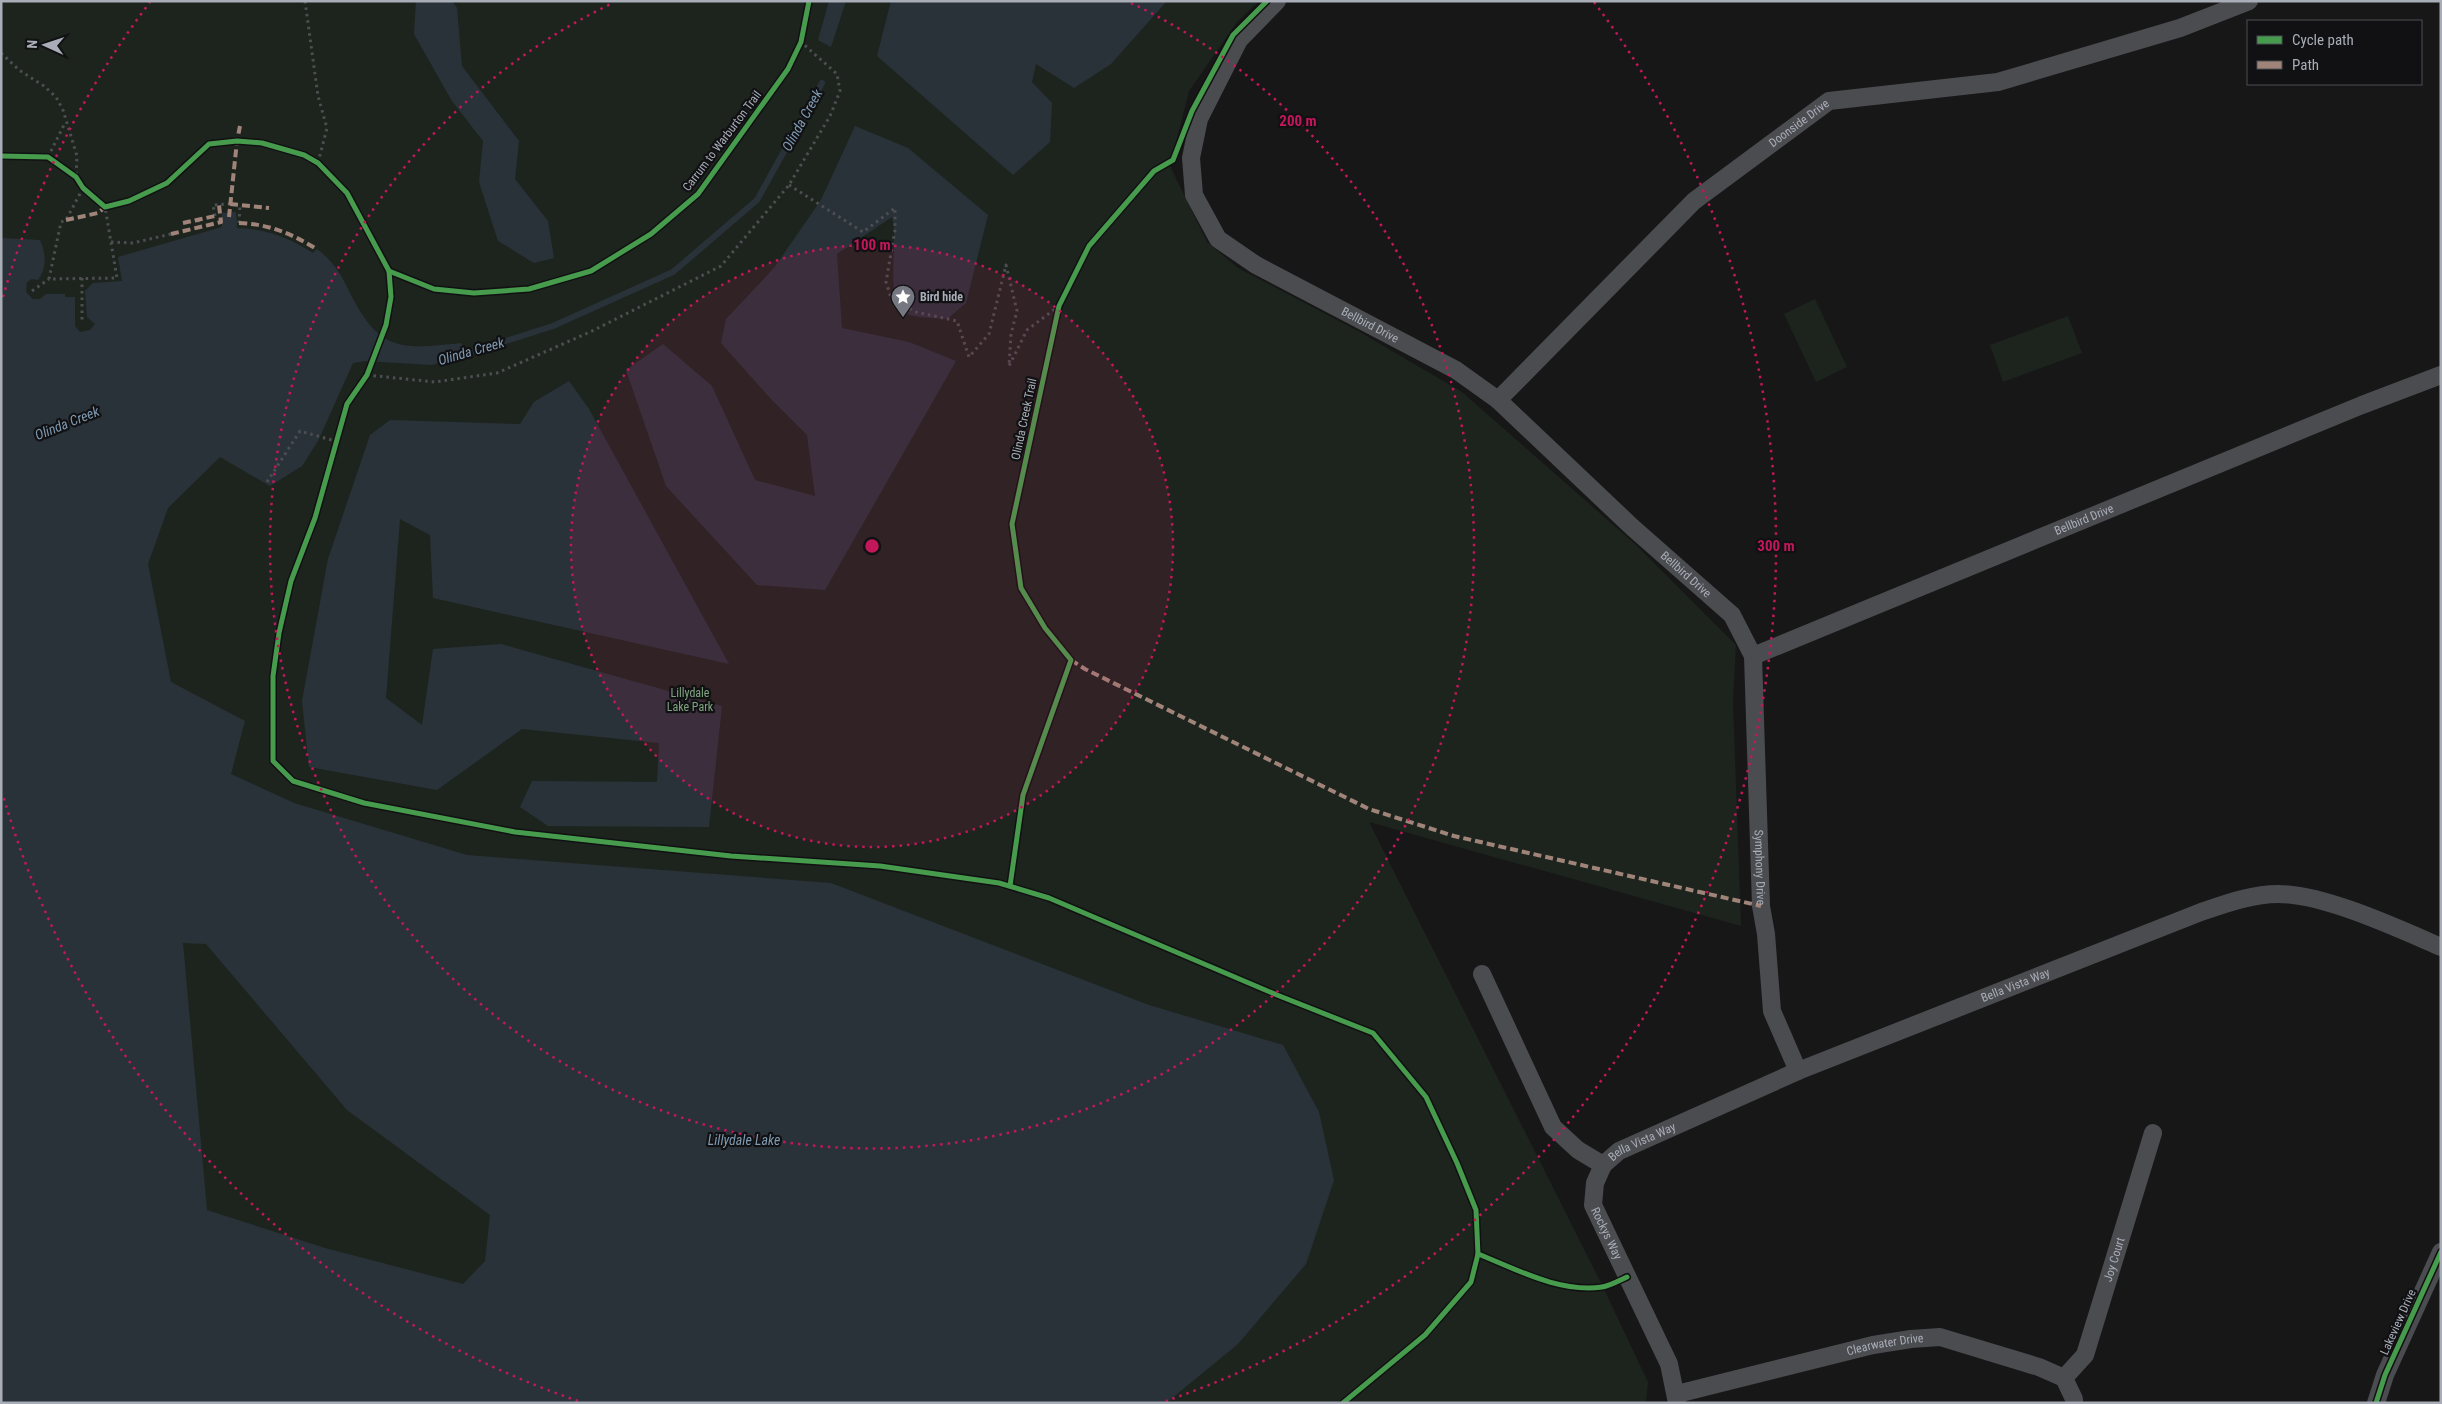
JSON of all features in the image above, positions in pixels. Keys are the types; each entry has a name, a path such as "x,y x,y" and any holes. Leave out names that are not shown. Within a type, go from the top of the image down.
{"street":[{"name":"Bellbird Drive","path":"1277,1 1239,40 1198,119 1192,158 1194,195 1218,239 1256,265 1456,370 1498,400 1632,526 1732,615 1753,656 2362,405 2441,375"},
{"name":"Doonside Drive","path":"1498,400 1694,201 1829,101 1998,82 2180,28 2249,1"},
{"name":"Symphony Drive","path":"1753,656 1761,906 1766,934 1772,1011 1798,1071"},
{"name":"Bella Vista Way","path":"1603,1165 1619,1152 1798,1071 2191,916 2239,900 2278,894 2314,898 2441,947"},
{"path":"1482,974 1553,1127 1578,1150 1603,1165"},
{"name":"Joy Court","path":"2064,1378 2085,1355 2154,1133"},
{"name":"Rockys Way","path":"1603,1165 1595,1183 1593,1205 1669,1364 1677,1398"},
{"name":"Lakeview Drive","path":"2376,1403 2385,1375 2441,1252"},
{"name":"Clearwater Drive","path":"1677,1398 1872,1345 1940,1337 2039,1367 2064,1378"},
{"path":"2064,1378 2074,1403"}],"path":[{"path":"305,1 318,96 327,128 318,164"},
{"path":"797,51 803,34"},
{"path":"367,375 435,382 497,373 590,332 722,266 789,185 830,116 840,91 837,74 801,42"},
{"path":"1,54 19,70 44,86 56,97 63,110 65,122 77,156 76,177"},
{"path":"39,157 50,158 65,122"},
{"path":"311,159 324,168"},
{"path":"68,171 76,177 88,193"},
{"path":"789,185 862,232 895,208 895,230 886,282 891,298 916,312 957,320 970,357 989,334 1006,265 1017,311 1012,334 1009,366 1028,330 1059,306"},
{"path":"49,278 61,222 66,220 83,188"},
{"path":"32,291 49,278 117,278 105,207 98,202"},
{"path":"214,216 213,205 230,204"},
{"path":"105,207 113,205"},
{"path":"239,223 240,205"},
{"path":"198,220 200,227"},
{"path":"111,242 133,242 171,234"},
{"path":"82,278 82,321"},
{"path":"1057,316 1063,298"},
{"path":"362,382 370,369"},
{"path":"266,482 300,431 335,441"},
{"path":"333,451 338,432"}],"green space":[{"name":"Lillydale Lake Park","path":"1,1 1259,1 1237,22 1189,91 1170,166 1207,242 1238,268 1358,331 1462,392 1635,544 1736,645 1733,702 1741,926 1369,822 1603,1287 1648,1382 1646,1403 1,1403"},
{"path":"1815,299 1847,367 1816,382 1784,314"},
{"path":"2068,316 2082,353 2003,382 1990,345"}],"water":[{"path":"416,1 452,1 457,8 462,66 519,141 515,179 548,221 554,258 534,263 498,241 479,182 483,141 452,101 414,34"},
{"path":"829,1 846,1 831,47 818,40"},
{"path":"891,1 1167,1 1111,64 1074,88 1036,64 1032,82 1052,103 1050,142 1013,175 877,56"},
{"path":"855,126 908,148 988,215 966,303 947,319 914,316 905,313 899,307 895,296 894,284 894,227 892,217 837,254 842,328 909,342 956,361 825,590 757,585 666,486 626,370 663,344 712,386 755,480 815,496 807,435 770,398 721,343 726,319 774,268 821,200"},
{"name":"Lillydale Lake","path":"236,212 237,228 258,230 277,235 295,242 313,253 317,249 336,268 360,311 381,336 393,342 406,345 421,346 461,343 471,356 431,365 365,361 353,363 318,441 302,466 270,486 220,457 168,508 148,564 171,682 245,721 231,774 294,803 467,855 831,883 1149,1005 1283,1045 1319,1112 1334,1180 1306,1264 1238,1344 1166,1403 1,1403 1,238 40,240 44,255 43,271 38,280 32,279 27,282 26,292 33,299 40,299 46,294 65,294 65,297 75,297 75,326 80,332 90,330 95,324 87,317 85,291 93,283 122,281 118,257 222,227 222,213","holes":["183,943 206,944 347,1110 490,1215 485,1261 463,1284 325,1248 207,1210"]},
{"path":"569,381 589,409 729,664 433,598 430,535 400,519 386,698 422,725 433,649 501,644 722,706 709,827 548,826 520,807 532,781 657,782 659,743 522,729 437,790 309,767 302,701 328,559 370,435 390,420 520,424 534,402"}],"waterway":[{"name":"Olinda Creek","path":"462,355 553,326 673,272 757,200 822,83"}],"marked path":[{"path":"229,217 240,126"},
{"path":"230,204 269,208"},
{"path":"171,234 221,222 219,205"},
{"path":"66,220 98,213 105,207"},
{"path":"183,223 215,216"},
{"path":"239,223 260,225 278,230 315,248"},
{"path":"1071,660 1085,669 1369,809 1454,836 1761,906"}],"cycle path":[{"name":"Carrum to Warburton Trail","path":"1,156 48,157 76,177 83,188 105,207 129,201 167,183 209,144 237,141 262,143 304,155 318,163 347,193 389,271 434,289 474,293 529,289 591,271 651,234 698,194 788,69 801,42 809,1"},
{"name":"Olinda Creek Trail","path":"1010,886 1023,795 1071,660 1045,628 1021,588 1012,524 1059,306 1089,246 1154,171 1173,160 1192,111 1233,35 1267,1"},
{"path":"389,271 391,297 386,325 367,375 347,404 315,518 291,581 279,633 273,676 273,761 293,781 364,803 515,832 731,856 880,866 999,883 1049,898 1277,995 1373,1033 1426,1097 1457,1163 1476,1210 1478,1254 1471,1282 1425,1335 1343,1403"},
{"path":"2376,1403 2385,1375 2441,1252"},
{"path":"1478,1254 1523,1273 1570,1286 1602,1287 1627,1277"}],"place":[{"name":"Bird hide","path":"903,318"}]}
